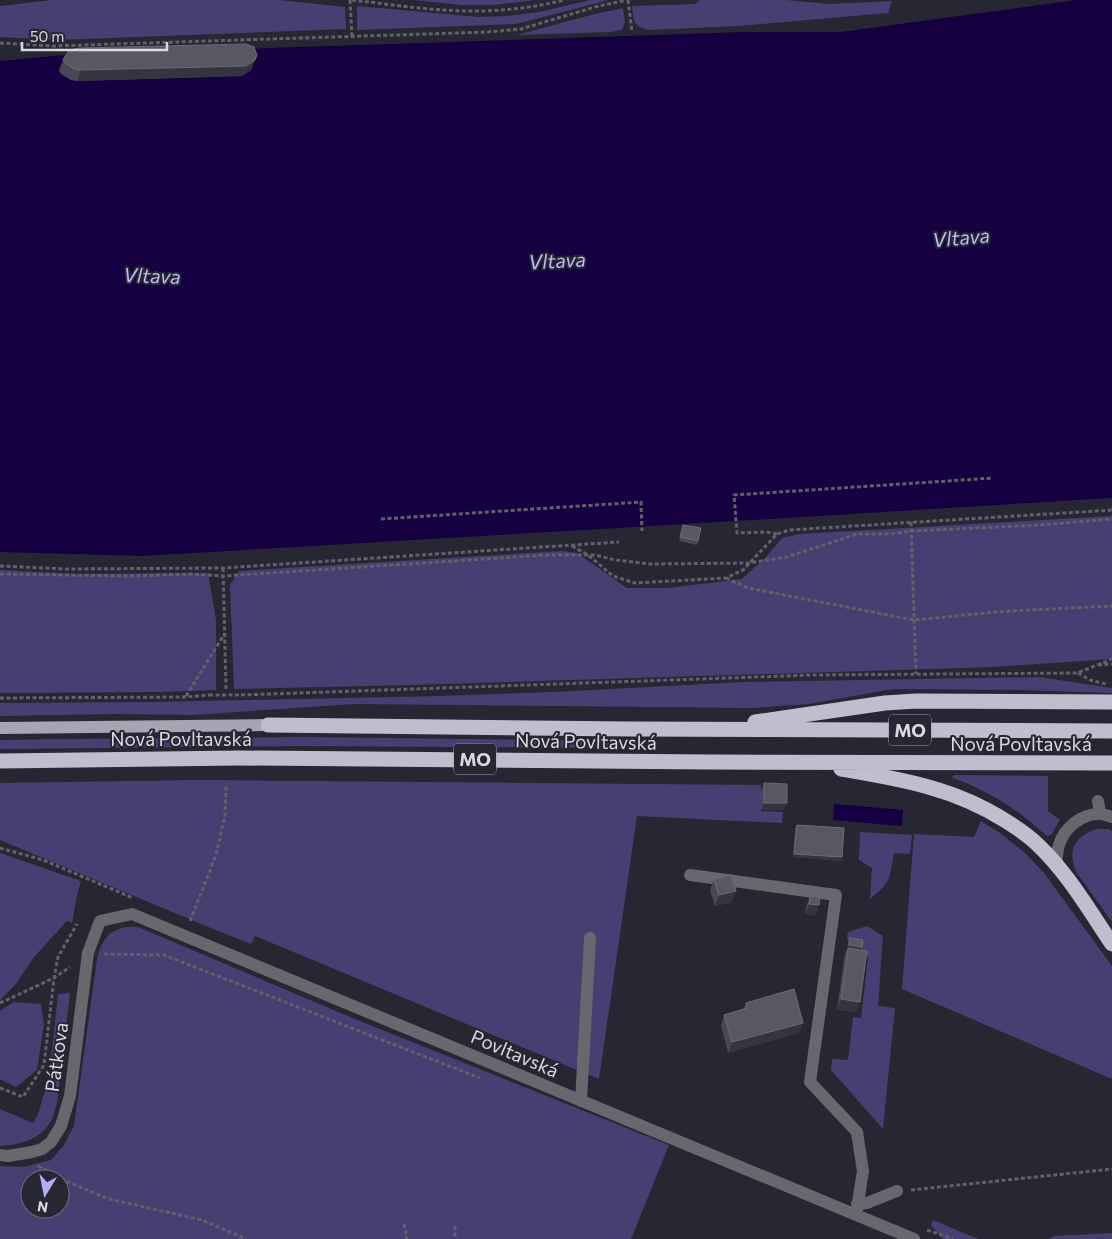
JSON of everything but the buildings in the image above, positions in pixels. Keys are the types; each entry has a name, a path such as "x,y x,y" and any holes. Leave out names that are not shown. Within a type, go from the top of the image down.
{"highway":[{"path":"709,729 818,712 900,702 1112,702"},
{"name":"Nová Povltavská","path":"268,725 1112,731"},
{"name":"Nová Povltavská","path":"0,761 259,758 1112,763"},
{"path":"797,762 901,779 930,786 973,802 996,814 1018,828 1036,843 1056,865 1076,890 1112,944"}],"main road":[{"name":"Nová Povltavská","path":"0,728 268,725"}],"street":[{"path":"1056,865 1059,845 1064,834 1073,824 1083,817 1106,816 1098,801"},
{"path":"690,874 836,895 810,1082 856,1132 863,1171 857,1210"},
{"name":"Povltavská","path":"100,921 132,914 581,1101 857,1210 914,1239"},
{"name":"Pátkova","path":"0,1155 8,1156 42,1149 51,1142 61,1126 70,1096 88,953 100,921"},
{"path":"581,1101 590,938"},
{"path":"857,1210 867,1203 897,1191"}],"path":[{"path":"352,36 351,0 441,10 482,11 517,9 564,0"},
{"path":"0,43 53,46 488,32 521,29 595,7 628,0 632,32"},
{"path":"777,534 766,532 737,533 734,495 992,478"},
{"path":"381,519 641,502 642,530"},
{"path":"571,545 588,555 613,576 635,583 726,578 742,570 777,534 789,530 1112,510"},
{"path":"0,574 129,576 190,574 223,576 547,555 595,555 615,560 651,564 749,563 787,557 857,534 890,534 911,531 1041,525 1112,519"},
{"path":"911,522 916,674"},
{"path":"0,566 66,569 223,568 619,542"},
{"path":"223,568 226,689"},
{"path":"726,578 748,588 914,620 1008,611 1112,606"},
{"path":"186,697 225,633"},
{"path":"0,698 186,697 814,676 1078,673 1112,659"},
{"path":"1092,666 1112,664"},
{"path":"1078,673 1090,680 1112,685"},
{"path":"185,936 216,855 225,815 226,785"},
{"path":"0,848 43,860 139,900"},
{"path":"181,918 190,922"},
{"path":"0,1088 23,1097 44,1065 58,957 77,924"},
{"path":"0,1003 54,978 88,953 164,955 339,1023"},
{"path":"32,1152 36,1164 68,1182 109,1199 202,1220 246,1239"},
{"path":"897,1191 1112,1169"},
{"path":"404,1224 407,1239"},
{"path":"454,1226 455,1239"},
{"path":"921,1228 953,1239"}],"shaded area":[{"path":"52,0 279,0 345,7 346,29 57,40 0,37 0,6"},
{"path":"413,0 536,0 494,5 462,5"},
{"path":"590,0 609,0 516,24 357,30 357,6 479,17 539,12"},
{"path":"700,0 786,0 829,4 892,1 888,13 738,26 648,30 636,24 634,19 632,6 695,4"},
{"path":"623,8 625,22 622,30 517,35 591,15"},
{"path":"1112,516 1112,659 993,667 234,689 230,585 239,571 562,551 577,553 627,588 668,588 742,579 766,557 782,538 799,534"},
{"path":"0,570 76,574 208,573 216,620 216,690 0,693"},
{"path":"1039,677 1112,688 1112,693 893,689 809,704 752,708 354,704 193,715 0,716 0,703 441,696 744,682"},
{"path":"303,737 638,741 640,745 636,748 303,746 0,749 0,740"},
{"path":"954,775 1048,776 1048,811 1060,820 1051,835 1047,836 1026,818 998,799 953,778"},
{"path":"198,780 761,785 761,811 783,812 782,823 637,816 599,1079 255,936 251,944 0,840 0,783"},
{"path":"981,821 1025,853 1044,873 1112,966 1112,1079 902,989 914,834 974,837"},
{"path":"1098,829 1112,831 1112,922 1077,873 1072,858 1078,840 1083,835"},
{"path":"860,832 912,835 910,854 894,853 886,884 870,899 872,868 859,860"},
{"path":"0,853 81,881 72,923 67,921 34,957 15,985 0,1000"},
{"path":"867,926 883,936 878,1006 895,1008 883,1129 831,1070 832,1059 848,1060 853,1017 861,1018 868,957 845,955 847,949 860,951 862,944 848,941 848,932"},
{"path":"127,927 138,927 350,1017 669,1145 631,1239 0,1239 0,1166 24,1167 51,1160 64,1145 74,1126 97,959 106,937 115,931"},
{"path":"70,993 57,1103 52,1119 43,1132 30,1140 0,1146 0,1109 33,1123 38,1114 49,1078 58,994"},
{"path":"14,1002 41,1004 44,1024 37,1070 16,1087 0,1079 0,1011"},
{"path":"933,1220 978,1239 943,1239 931,1225"},
{"path":"1112,1233 1112,1239 1048,1239 1055,1236"}],"water":[{"name":"Vltava","path":"1076,0 1112,0 1112,498 143,556 0,552 0,61 65,55 743,32 841,32"},
{"path":"834,804 903,810 902,826 833,820"}]}
